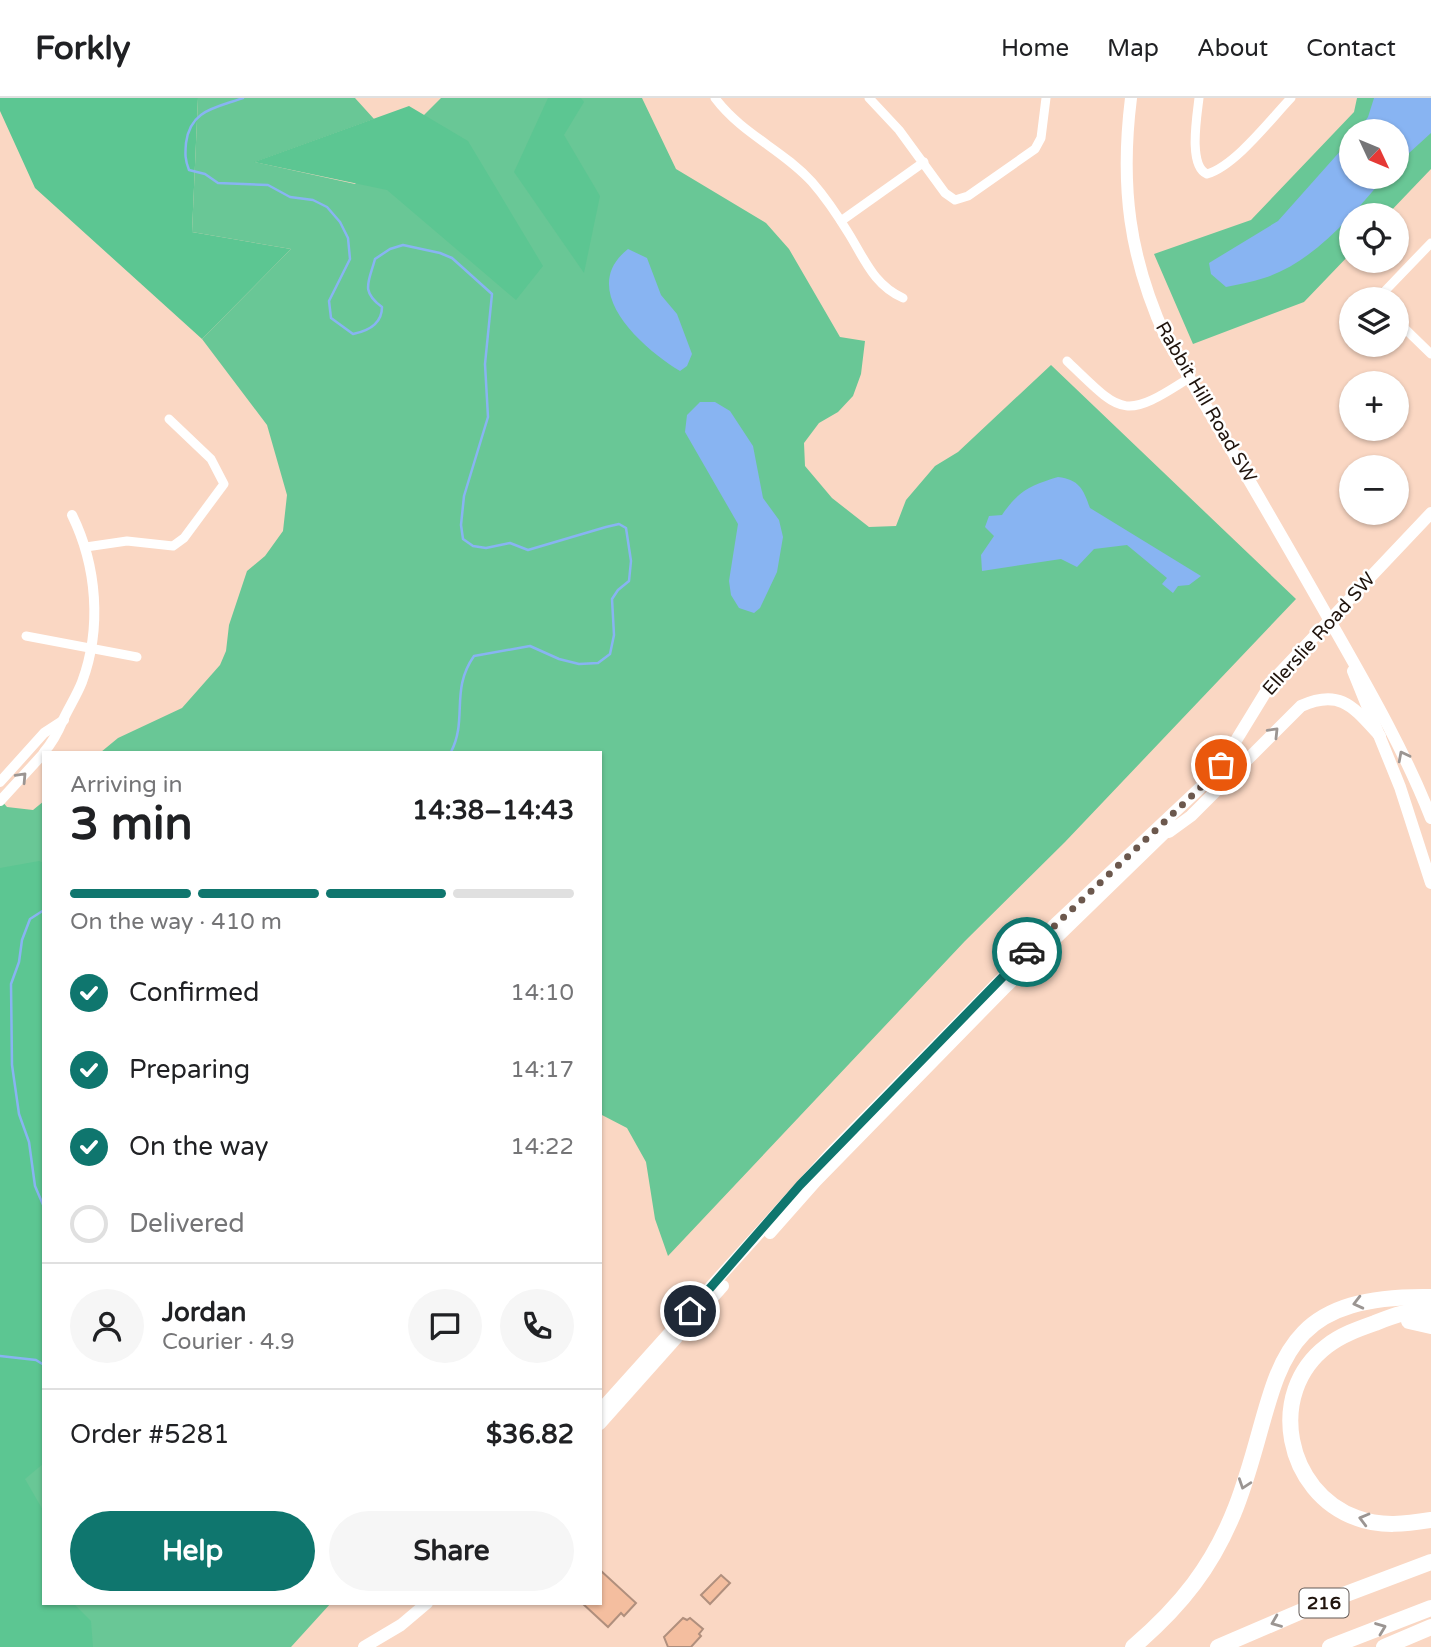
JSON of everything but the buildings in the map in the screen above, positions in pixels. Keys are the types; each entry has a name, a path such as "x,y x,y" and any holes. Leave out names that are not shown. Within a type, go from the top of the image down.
{"highway":[{"path":"1133,1647 1193,1588 1215,1553 1247,1477 1271,1387 1292,1345 1315,1324 1347,1306 1377,1299 1430,1299"},
{"path":"1430,1299 1325,1347 1306,1369 1293,1401 1289,1429 1308,1482 1334,1507 1359,1519 1375,1522 1396,1524 1431,1520"},
{"path":"1378,1322 1431,1320"},
{"path":"1409,1321 1431,1326"},
{"name":"216","path":"1218,1647 1308,1608 1431,1562"},
{"name":"216","path":"1330,1647 1431,1608"},
{"path":"1384,1647 1431,1627"}],"main road":[{"name":"Rabbit Hill Road SW","path":"1131,98 1125,162 1130,230 1156,316 1189,378 1256,488 1345,646 1413,776 1431,818"},
{"name":"Ellerslie Road SW","path":"602,1408 815,1170 994,984 1200,788 1221,765 1273,680 1431,513"},
{"name":"Rabbit Hill Road SW","path":"1345,646 1357,686 1400,786 1431,880"},
{"path":"1152,845 1191,816 1301,706 1324,698 1345,702 1380,736"},
{"name":"Ellerslie Road SW","path":"602,1422 816,1181 1022,971 1208,791 1219,774 1221,765"},
{"path":"376,1640 412,1605"},
{"path":"363,1647 401,1625 425,1605"}],"street":[{"path":"715,98 752,136 800,170 841,221 875,278 886,289 903,298"},
{"path":"869,98 899,130 945,193 955,200 968,196 1029,155 1039,145 1046,98"},
{"path":"1199,98 1195,159 1199,170 1207,174 1220,168 1290,98"},
{"path":"841,221 924,162"},
{"path":"1389,287 1431,243"},
{"path":"1409,333 1431,354"},
{"path":"1067,361 1097,390 1123,406 1147,404 1189,378"},
{"path":"86,547 127,541 173,546 184,538 222,490 222,477 211,459 169,419"},
{"path":"46,751 56,737 81,684 91,647 94,600 86,547 72,514"},
{"path":"26,636 138,657"},
{"path":"0,782 44,733 64,720"},
{"path":"0,801 42,755"}],"green space":[{"path":"0,98 198,98 192,232 291,249 202,339 35,188 0,111"},
{"path":"198,98 355,98 374,119 255,162 355,184 441,98 642,98 676,169 766,223 789,249 840,337 865,341 861,374 853,396 838,412 819,423 804,443 805,466 832,498 869,527 896,526 906,500 935,466 958,452 1051,365 1296,599 1065,842 965,941 668,1256 655,1219 646,1162 627,1128 602,1115 602,751 102,751 118,738 182,708 220,665 226,651 229,625 247,571 265,556 283,531 287,495 267,425 202,339 291,249 192,232"},
{"path":"548,98 581,98 584,102 564,135 600,196 584,273 514,172"},
{"path":"1357,98 1431,98 1431,169 1398,203 1339,203 1339,266 1304,302 1193,344 1154,254 1251,220 1339,128 1339,189 1409,189 1409,119 1347,119 1354,112"},
{"path":"409,106 468,141 543,266 516,300 387,190 254,162"},
{"path":"0,799 7,807 33,810 42,803 42,1605 329,1605 291,1647 0,1647"},
{"path":"42,862 42,1465 25,1479 42,1509 42,1605 75,1605 91,1621 93,1647 0,1647 0,868"}],"water":[{"path":"1374,98 1431,98 1431,133 1409,153 1409,119 1367,119"},
{"path":"1339,152 1339,189 1375,189 1362,203 1339,203 1339,228 1316,249 1282,271 1226,287 1211,274 1209,263 1278,221"},
{"path":"628,249 647,258 661,295 677,314 692,354 687,366 680,371 634,334 612,300 609,282 614,265"},
{"path":"700,402 715,402 730,411 753,446 763,498 779,520 783,537 777,572 760,608 754,613 739,608 731,595 729,581 738,524 685,432 687,415"},
{"path":"1058,477 1076,483 1090,508 1201,576 1189,585 1178,586 1173,593 1162,584 1167,578 1127,545 1094,549 1077,567 1061,559 982,571 981,555 994,536 985,527 989,516 1002,515 1026,490"}],"waterway":[{"path":"243,98 214,108 193,123 188,132 186,147 189,170 205,174 218,183 268,185 290,197 313,200 327,207 340,222 348,238 350,259 329,301 331,318 353,334 369,329 377,322 382,307 371,296 368,286 375,259 390,249 403,245 452,258 492,294 485,364 488,417 464,496 461,525 463,539 473,546 486,548 510,543 528,550 619,524 626,528 631,561 629,581 612,599 614,635 610,654 598,663 579,664 559,659 530,646 474,656 463,681 458,728 451,751"},
{"path":"42,911 30,919 11,984 12,1065 19,1114 29,1142 35,1186 42,1202"},
{"path":"0,1356 36,1360 42,1364"}],"way so far":[{"path":"1027,952 1221,765"}],"route":[{"path":"690,1311 800,1185 1027,952"}]}
